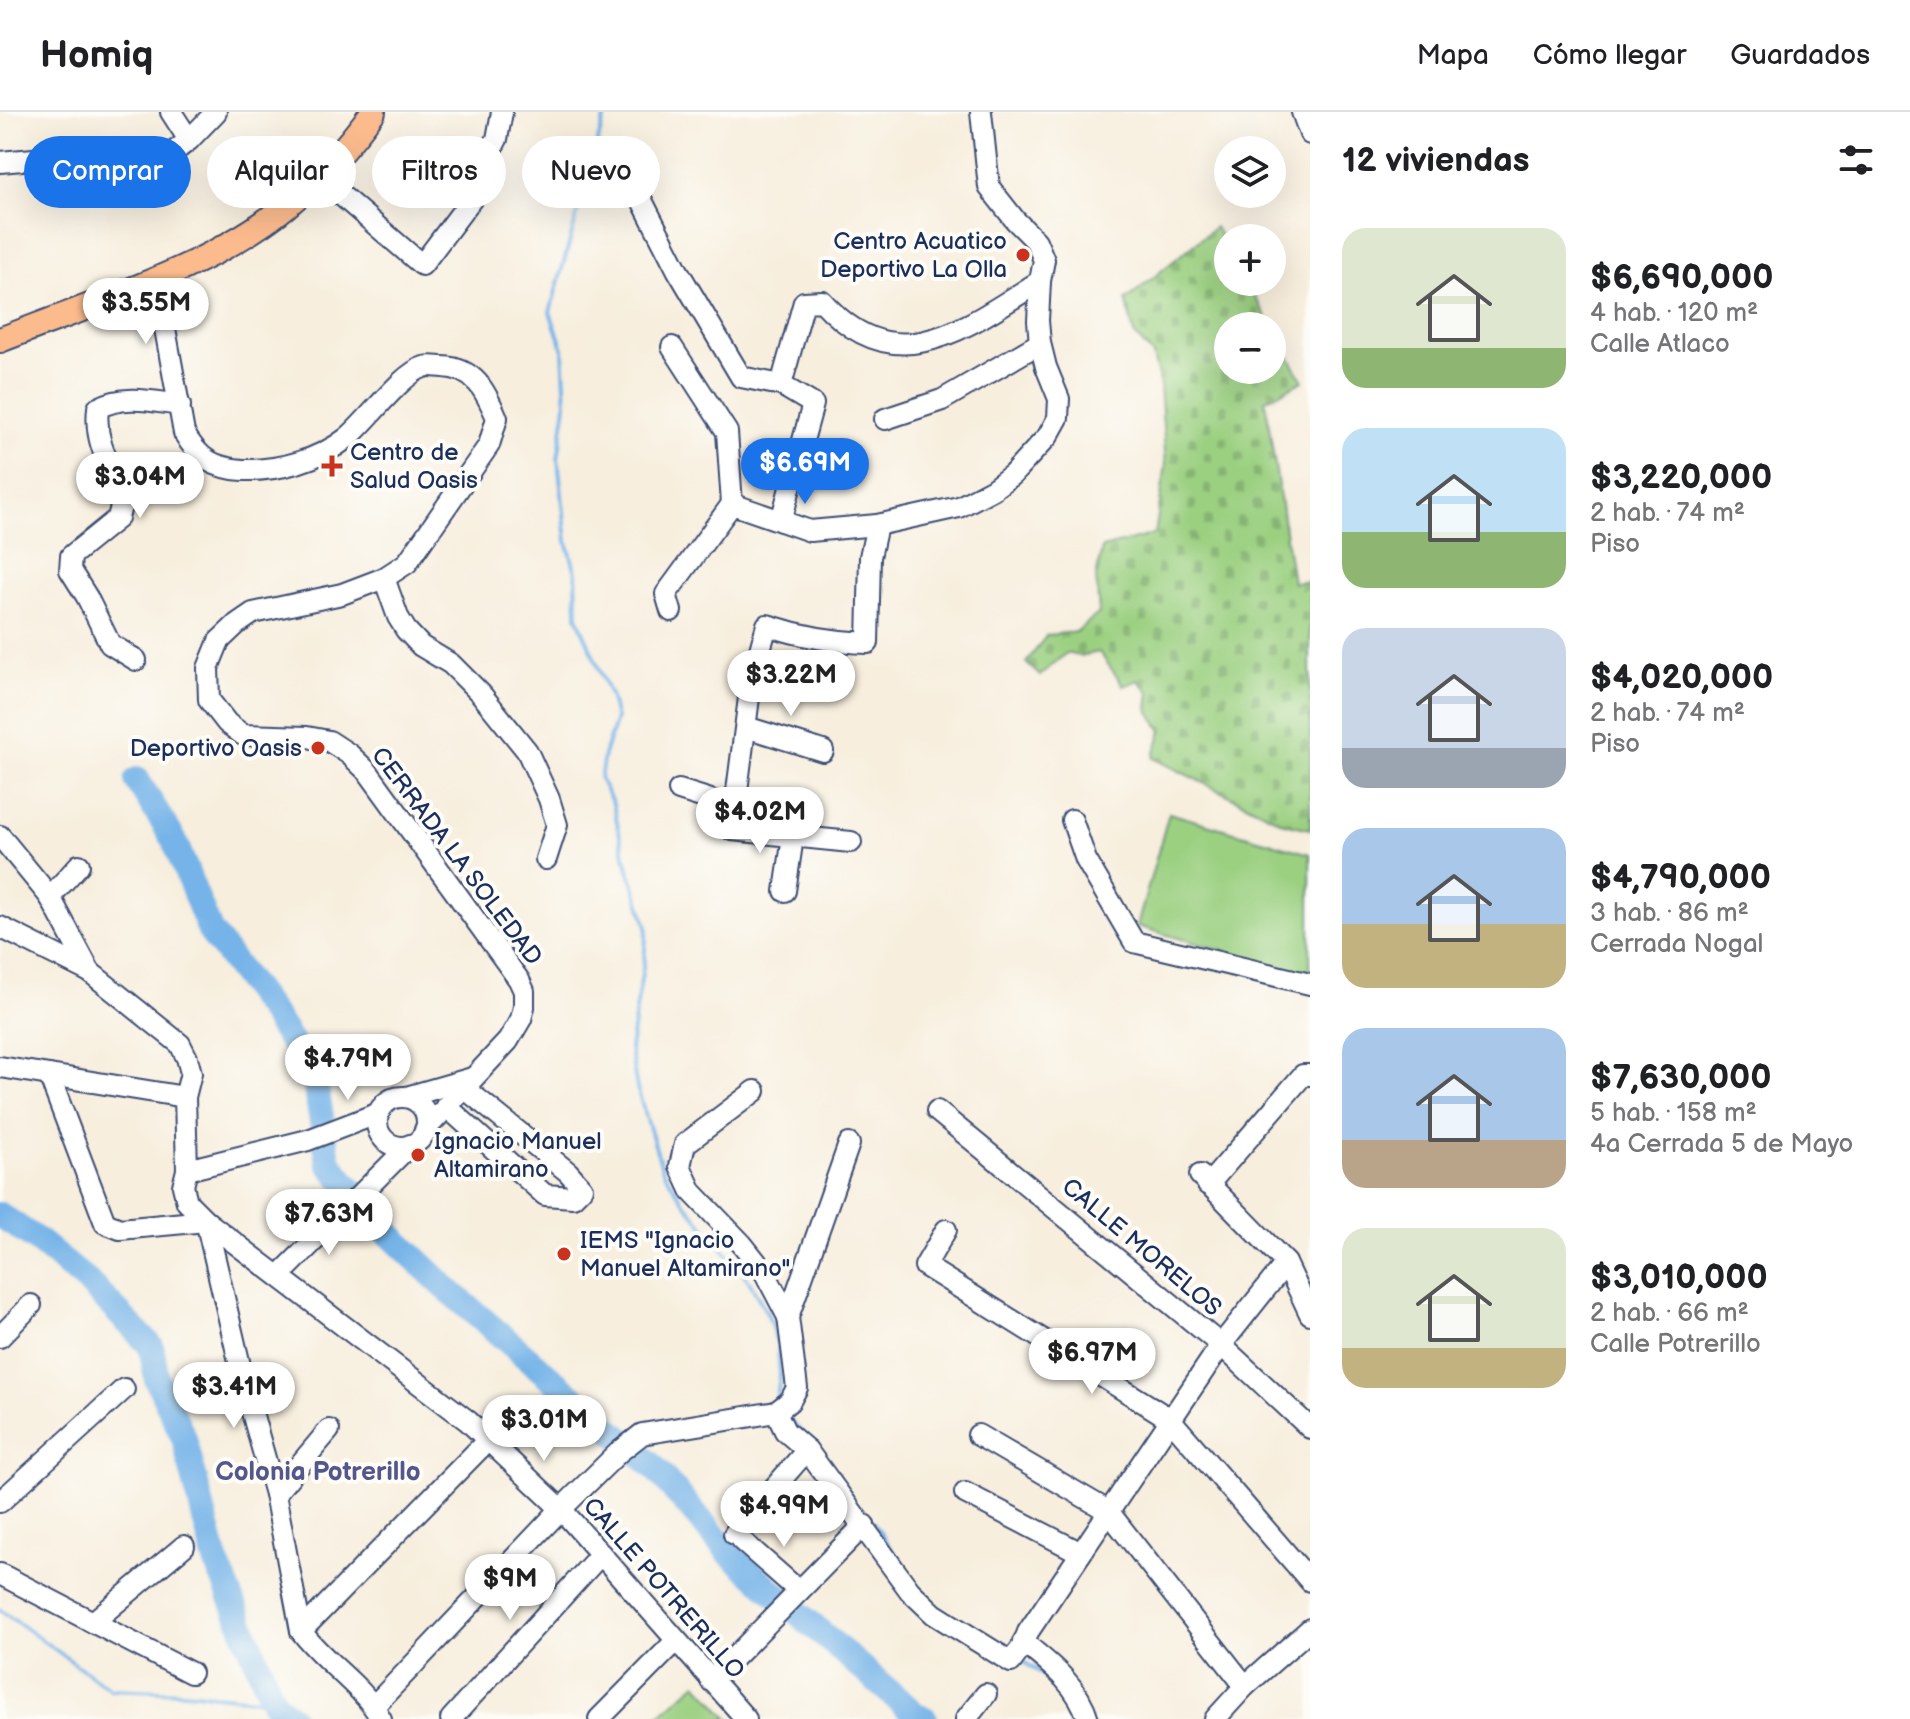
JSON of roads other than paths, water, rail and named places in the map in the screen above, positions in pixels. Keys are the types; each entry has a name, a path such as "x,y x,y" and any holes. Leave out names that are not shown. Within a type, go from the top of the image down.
{"main road":[{"path":"353,136 373,112"},
{"path":"0,340 156,279 251,231 284,208"}],"street":[{"path":"171,112 186,136"},
{"path":"191,138 216,112"},
{"path":"356,208 422,265 486,180 485,162 497,139 502,112"},
{"path":"732,504 810,531 877,525 959,507 1013,474 1048,436 1058,418 1059,399 1040,343 1040,281 1044,260 1036,241 989,187 981,112"},
{"path":"1302,112 1310,134"},
{"path":"0,162 24,160"},
{"path":"646,208 678,271 741,377 781,385 813,404 781,521"},
{"name":"CERRADA LA SOLEDAD","path":"156,279 184,433 195,453 223,469 257,470 291,464 324,453 347,438 407,379 424,367 455,367 483,386 497,418 489,445 407,563 384,578 342,594 253,613 219,641 208,668 209,700 227,723 243,735 307,737 329,741 368,772 510,965 524,991 521,1019 508,1041 425,1130"},
{"path":"781,385 804,302 822,301 837,317 870,339 896,344 948,335 1040,281"},
{"path":"885,419 942,400 1040,343"},
{"path":"671,611 666,594 732,504 727,432 672,347"},
{"path":"136,660 110,644 70,570 71,556 118,518 124,495 96,429 98,408 112,401 137,399 180,405"},
{"path":"851,842 732,830 751,682 767,625 794,634 868,643 870,557 877,525"},
{"path":"384,578 406,630 421,646 451,664 471,684 527,751 557,825 546,859"},
{"path":"746,727 823,751"},
{"path":"679,790 736,808"},
{"path":"1072,820 1086,860 1134,942 1310,984"},
{"path":"0,836 50,897 90,972"},
{"path":"785,891 793,837"},
{"path":"50,897 79,865"},
{"path":"0,927 90,972 180,1044 187,1058 191,1073 185,1097 187,1170 183,1186 187,1202 206,1221 246,1391 275,1494 301,1631 311,1646 378,1712 561,1509 619,1452 642,1434 781,1408 797,1388 788,1317 765,1273 692,1192 680,1166 685,1144 755,1091"},
{"path":"0,1067 185,1097"},
{"path":"49,1075 105,1223 120,1229 206,1221"},
{"path":"1310,1075 1303,1075 1204,1180 1286,1263 1310,1314"},
{"path":"446,1106 545,1195 573,1197 582,1188 468,1083"},
{"name":"CERRADA LA SOLEDAD","path":"406,1097 468,1083"},
{"path":"279,1276 419,1139 425,1130 427,1122 421,1106 406,1097 390,1100 379,1113 377,1121 381,1136 394,1146 410,1145"},
{"name":"CALLE MORELOS","path":"937,1111 1221,1345 1310,1428"},
{"path":"187,1170 308,1140 379,1113"},
{"path":"788,1317 849,1144"},
{"name":"CALLE POTRERILLO","path":"206,1221 468,1421 561,1509 746,1719"},
{"path":"946,1230 925,1266 1170,1419 1310,1581"},
{"path":"1019,1648 1221,1345 1286,1263"},
{"path":"0,1337 31,1305"},
{"path":"0,1502 124,1389"},
{"path":"781,1408 785,1431 807,1450 864,1525 894,1571 934,1614 1019,1648 1068,1681 1083,1702 1088,1719"},
{"path":"275,1494 329,1430"},
{"path":"978,1435 1108,1511 1245,1686"},
{"path":"301,1631 487,1441"},
{"path":"797,1592 737,1537 807,1450"},
{"path":"965,1493 1081,1553"},
{"path":"711,1681 864,1525"},
{"path":"93,1622 184,1546"},
{"path":"451,1719 601,1554"},
{"path":"0,1574 191,1673"},
{"path":"1215,1719 1245,1686 1310,1629"},
{"path":"599,1719 676,1641"},
{"path":"966,1719 986,1694"}],"waterway":[{"path":"606,112 550,312 563,349 566,405 558,459 567,541 576,573 577,616 611,698 616,719 600,779 613,804 624,854 647,926 630,1048 637,1088 663,1171 684,1202 749,1281 768,1315 778,1346 779,1400"},
{"path":"137,780 174,840 210,931 314,1076 329,1163 381,1226 446,1288 654,1467 731,1555 916,1715 925,1719"},
{"path":"0,1215 38,1241 89,1283 151,1346 157,1380 184,1438 215,1558 273,1701 292,1719"},
{"path":"789,1419 802,1433"},
{"path":"872,1521 894,1553"},
{"path":"0,1610 110,1689 185,1692 273,1701"},
{"path":"1021,1660 1057,1684 1074,1719"}],"place":[{"name":"Centro Acuatico Deportivo La Olla","path":"1023,255"},
{"name":"Centro de Salud Oasis","path":"332,466"},
{"name":"Deportivo Oasis","path":"318,748"},
{"name":"Ignacio Manuel Altamirano","path":"418,1155"},
{"name":"IEMS \"Ignacio Manuel Altamirano\"","path":"564,1254"}],"district":[{"name":"Colonia Potrerillo","path":"318,1471"}]}
